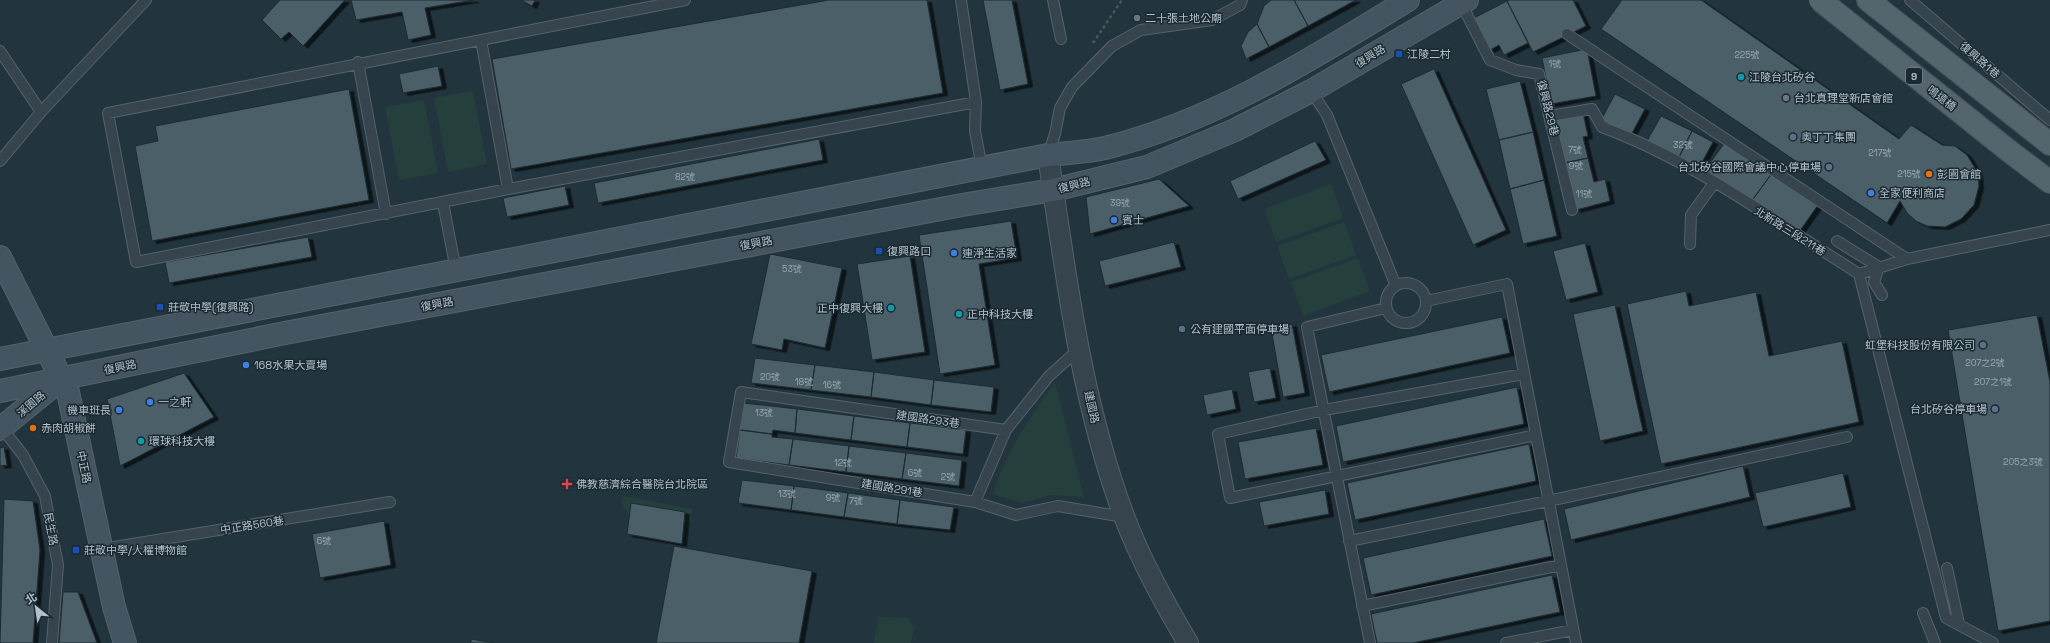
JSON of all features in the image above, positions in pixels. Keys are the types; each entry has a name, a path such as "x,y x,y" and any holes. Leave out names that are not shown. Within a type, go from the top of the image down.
{"main road":[{"path":"0,357 37,352 1048,155 1104,148 1194,120 1288,74 1408,0"},
{"name":"鳴遠橋","path":"1820,0 2050,182"},
{"path":"1868,0 2050,144"},
{"name":"復興路","path":"5,390 285,332 946,208 1053,190 1147,167 1236,130 1311,91 1463,1"},
{"name":"中正路","path":"0,257 37,352 61,379 68,392 114,607 125,643"},
{"name":"溪園路","path":"1,428 61,379"}],"street":[{"name":"建國路","path":"1048,155 1079,349 1098,437 1124,517 1158,591 1188,643"}],"lane":[{"path":"0,160 41,112 146,0"},
{"path":"685,0 481,40 358,62 108,113 136,262 443,203 508,189 976,102"},
{"path":"961,0 976,102 975,131 982,168"},
{"path":"1054,0 1061,39"},
{"path":"1048,155 1056,134 1060,108 1072,87 1112,46 1141,30 1212,20 1240,5 1242,0"},
{"name":"復興路1巷","path":"1910,0 2050,120"},
{"name":"復興路29巷","path":"1463,1 1490,60 1516,70 1539,74 1572,210"},
{"path":"1568,34 1907,259"},
{"path":"481,40 508,189"},
{"path":"0,51 41,112"},
{"path":"358,62 386,214"},
{"path":"1311,91 1327,115 1396,286"},
{"name":"北新路三段211巷","path":"1550,116 1592,109 1602,127 1636,140 1714,183 1859,274"},
{"path":"1690,244 1691,215 1714,183"},
{"path":"443,203 456,270"},
{"path":"1993,643 1946,618 1859,274 1907,259 2050,230"},
{"path":"1837,241 1879,267"},
{"path":"1879,267 1874,282 1882,295"},
{"path":"1402,283 1415,285 1424,295 1426,301 1425,308 1419,319 1406,323 1394,319 1386,308 1387,296 1396,286 1402,283"},
{"path":"1426,301 1507,284 1576,643"},
{"path":"1370,643 1307,327 1386,308"},
{"path":"975,502 1006,430 1049,376 1079,349"},
{"path":"1524,374 1324,410 1218,434 1230,498 1536,435"},
{"name":"建國路293巷","path":"741,392 1006,430"},
{"name":"建國路291巷","path":"741,392 730,462 975,502 1016,515 1058,506 1124,517"},
{"name":"民生路","path":"1,428 24,455 45,496 58,564 52,643"},
{"path":"1349,541 1548,501 1847,437"},
{"name":"中正路560巷","path":"114,547 390,502"},
{"path":"1362,606 1561,564"},
{"path":"1948,568 1959,624"},
{"path":"1923,614 1935,643"},
{"path":"1506,643 1573,630"}],"green space":[{"path":"473,91 487,164 448,172 434,98"},
{"path":"424,100 438,173 399,180 385,107"},
{"path":"1331,184 1343,218 1276,242 1264,209"},
{"path":"1344,222 1356,255 1289,279 1277,246"},
{"path":"1358,258 1370,291 1303,316 1291,282"},
{"path":"1055,382 1084,497 1051,495 1022,503 993,494 1004,464 1012,449"},
{"path":"623,496 692,509 691,522 684,522 685,512 631,503 629,515 622,504"},
{"path":"878,617 908,618 914,628 911,643 874,643"}],"building":[{"path":"280,0 345,0 303,46 289,32 281,39 262,20"},
{"path":"351,0 474,0 425,8 431,35 408,40 402,12 356,20"},
{"path":"521,0 535,0 532,6"},
{"path":"829,0 927,0 943,93 511,169 492,59"},
{"path":"983,0 1012,0 1028,84 1000,90"},
{"path":"1271,0 1294,0 1308,26 1269,47 1257,24 1264,6"},
{"path":"1294,0 1356,0 1308,26"},
{"path":"1573,0 1586,26 1533,52 1507,1"},
{"name":"江陵台北矽谷","path":"1622,0 1701,0 1899,139 1911,125 1942,145 1955,146 1967,155 1978,173 1979,186 1974,205 1961,219 1945,227 1927,226 1916,221 1907,213 1900,201 1887,223 1601,29"},
{"path":"1507,1 1528,43 1504,55 1499,45 1490,50 1474,18"},
{"path":"1257,24 1269,47 1246,59 1241,46 1248,32"},
{"path":"1587,49 1596,96 1551,104 1542,58"},
{"path":"438,66 442,86 403,93 399,74"},
{"path":"1434,69 1506,230 1473,245 1401,84"},
{"path":"1520,81 1533,132 1499,140 1486,89"},
{"path":"349,89 369,200 152,241 135,146 158,141 155,126"},
{"path":"1615,94 1645,109 1631,135 1601,120"},
{"path":"1583,113 1588,136 1583,137 1588,158 1564,163 1554,120"},
{"path":"1661,116 1692,131 1679,157 1647,141"},
{"path":"1692,131 1713,142 1699,168 1679,157"},
{"path":"1533,132 1544,180 1510,189 1499,140"},
{"path":"819,139 823,160 598,203 594,183"},
{"path":"1315,141 1326,160 1238,199 1230,181"},
{"path":"1726,141 1772,173 1751,202 1705,170"},
{"path":"1588,158 1594,182 1605,179 1610,201 1576,210 1564,163"},
{"path":"1772,173 1818,205 1797,235 1751,202"},
{"name":"賓士","path":"1159,179 1189,206 1090,234 1086,197"},
{"path":"1544,180 1557,236 1523,244 1510,189"},
{"path":"565,186 569,205 507,217 503,198"},
{"name":"正中科技大樓","path":"1011,221 1017,258 979,264 995,365 940,374 919,235"},
{"path":"308,237 312,257 169,283 165,262"},
{"path":"1174,242 1181,267 1105,286 1099,261"},
{"path":"1585,243 1598,292 1566,300 1553,251"},
{"path":"770,254 842,268 825,348 784,339 782,350 751,344"},
{"name":"正中復興大樓","path":"910,256 925,352 872,360 857,264"},
{"path":"1686,291 1689,306 1756,292 1769,356 1842,341 1859,422 1661,464 1627,304"},
{"path":"1615,305 1643,431 1600,441 1573,314"},
{"path":"2037,315 2050,382 2050,621 1998,631 1948,330"},
{"path":"1502,317 1510,353 1329,392 1321,355"},
{"path":"1292,324 1305,393 1283,397 1271,328"},
{"path":"755,358 815,365 811,390 751,383"},
{"path":"815,365 874,372 871,397 811,390"},
{"path":"1270,368 1276,398 1254,402 1248,372"},
{"path":"874,372 934,380 931,405 871,397"},
{"name":"環球科技大樓","path":"184,373 214,417 120,466 107,399"},
{"path":"934,380 994,387 991,412 931,405"},
{"path":"1517,387 1524,424 1343,462 1336,426"},
{"path":"1232,389 1236,409 1207,415 1203,395"},
{"path":"744,403 797,409 795,433 773,430 772,434 740,430"},
{"path":"797,409 854,416 851,440 795,433"},
{"path":"854,416 910,423 907,447 851,440"},
{"path":"910,423 966,430 963,454 907,447"},
{"path":"1316,428 1323,465 1245,479 1238,442"},
{"path":"740,430 772,434 772,437 793,439 789,465 736,458"},
{"path":"793,439 849,446 846,472 789,465"},
{"path":"1529,444 1536,481 1355,520 1347,483"},
{"path":"849,446 906,453 902,479 846,472"},
{"path":"4,447 7,465 0,466 0,448"},
{"path":"906,453 962,460 959,486 902,479"},
{"path":"1743,466 1750,497 1571,540 1564,509"},
{"path":"1843,473 1851,507 1763,527 1755,493"},
{"path":"742,480 794,486 791,510 738,503"},
{"path":"794,486 848,493 844,517 791,510"},
{"path":"1325,490 1329,514 1264,526 1259,502"},
{"path":"848,493 900,500 897,524 844,517"},
{"path":"4,499 33,501 40,550 33,643 0,643"},
{"path":"900,500 954,507 950,530 897,524"},
{"path":"631,503 685,512 682,544 627,534"},
{"path":"1544,519 1552,556 1371,595 1363,558"},
{"path":"384,521 391,565 320,578 312,534"},
{"path":"674,546 812,571 799,643 656,643"},
{"path":"1552,575 1560,612 1413,643 1377,643 1371,614"},
{"path":"63,592 78,592 97,643 59,643"},
{"path":"471,639 494,643 471,643"}],"place":[{"name":"二十張土地公廟","path":"1137,18"},
{"name":"江陵二村","path":"1399,54"},
{"name":"江陵台北矽谷","path":"1741,77"},
{"name":"台北真理堂新店會館","path":"1786,98"},
{"name":"奧丁丁集團","path":"1793,137"},
{"name":"台北矽谷國際會議中心停車場","path":"1829,167"},
{"name":"彭園會館","path":"1929,174"},
{"name":"全家便利商店","path":"1871,193"},
{"name":"賓士","path":"1114,220"},
{"name":"復興路口","path":"879,251"},
{"name":"連淨生活家","path":"954,253"},
{"name":"莊敬中學(復興路)","path":"160,307"},
{"name":"正中復興大樓","path":"891,308"},
{"name":"正中科技大樓","path":"959,314"},
{"name":"公有建國平面停車場","path":"1182,329"},
{"name":"虹堡科技股份有限公司","path":"1983,345"},
{"name":"168水果大賣場","path":"246,365"},
{"name":"一之軒","path":"150,402"},
{"name":"台北矽谷停車場","path":"1995,409"},
{"name":"機車班長","path":"119,410"},
{"name":"赤肉胡椒餅","path":"33,428"},
{"name":"環球科技大樓","path":"141,441"},
{"name":"佛教慈濟綜合醫院台北院區","path":"567,484"},
{"name":"莊敬中學/人權博物館","path":"76,550"}]}
